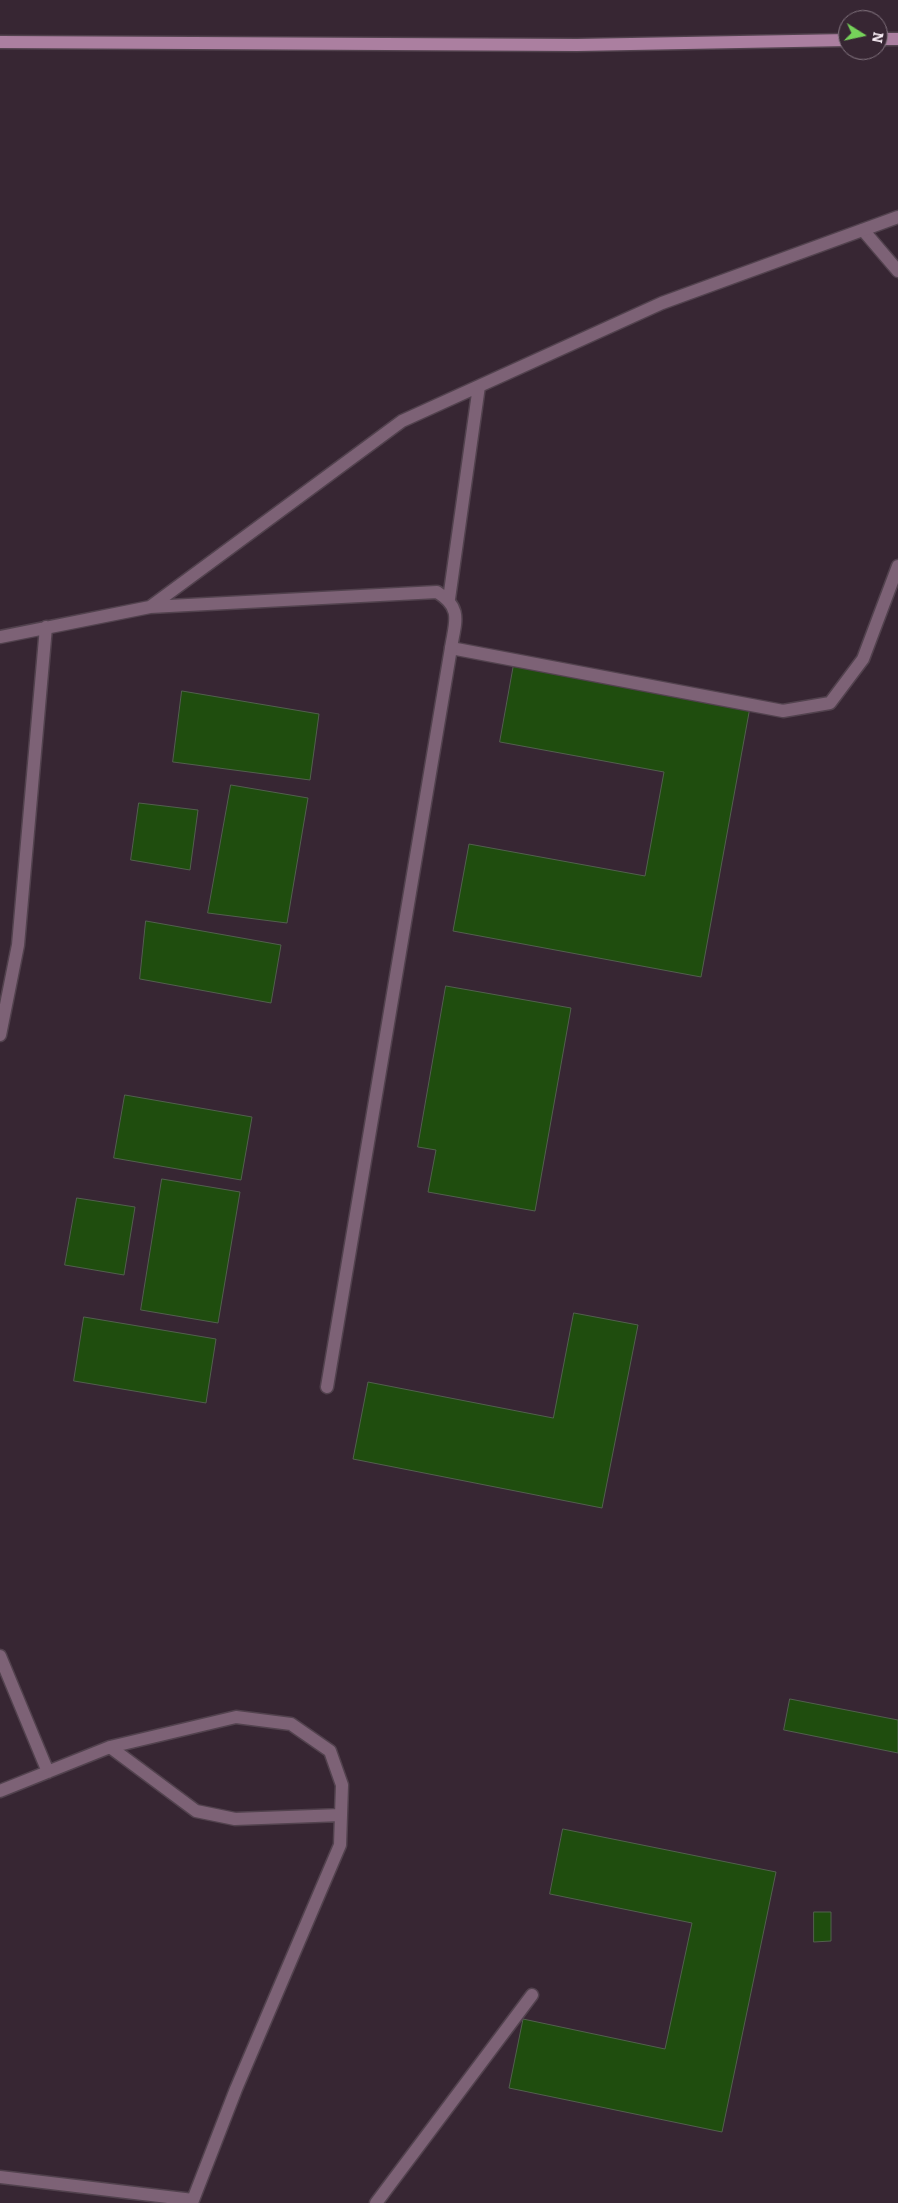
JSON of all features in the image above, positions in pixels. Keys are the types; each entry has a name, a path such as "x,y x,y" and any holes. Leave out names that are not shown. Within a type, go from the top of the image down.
{"main road":[{"path":"0,42 577,45 838,40"}],"street":[{"path":"150,607 402,421 662,303 898,217"},
{"path":"863,230 898,271"},
{"path":"449,600 479,386"},
{"path":"451,648 783,712 830,703 863,659 898,566"},
{"path":"0,638 150,607 437,592 449,600 454,607 456,617 451,648 327,1387"},
{"path":"0,1035 18,945 46,627"},
{"path":"0,1656 48,1772"},
{"path":"0,1791 110,1747 236,1717 291,1724 330,1752 342,1785 340,1845 236,2089 197,2202 0,2177"},
{"path":"110,1747 196,1811 235,1819 341,1815"},
{"path":"376,2203 532,1996"}],"building":[{"path":"514,664 750,707 701,977 453,931 469,844 645,876 664,772 500,742"},
{"path":"182,691 319,714 310,780 173,762"},
{"path":"231,785 308,798 287,923 208,913"},
{"path":"139,803 198,810 190,870 131,860"},
{"path":"146,921 281,945 271,1003 140,979"},
{"path":"446,986 571,1008 535,1211 428,1192 436,1150 418,1147"},
{"path":"125,1095 252,1117 241,1180 114,1158"},
{"path":"162,1179 240,1192 218,1323 141,1310"},
{"path":"77,1198 135,1207 124,1275 65,1265"},
{"path":"574,1313 638,1325 602,1508 353,1459 368,1382 553,1418"},
{"path":"84,1317 216,1339 206,1403 74,1381"},
{"path":"790,1699 898,1720 898,1753 784,1730"},
{"path":"563,1829 776,1872 722,2132 509,2088 523,2019 665,2049 692,1923 550,1894"},
{"path":"814,1912 831,1912 831,1941 814,1942"}]}
